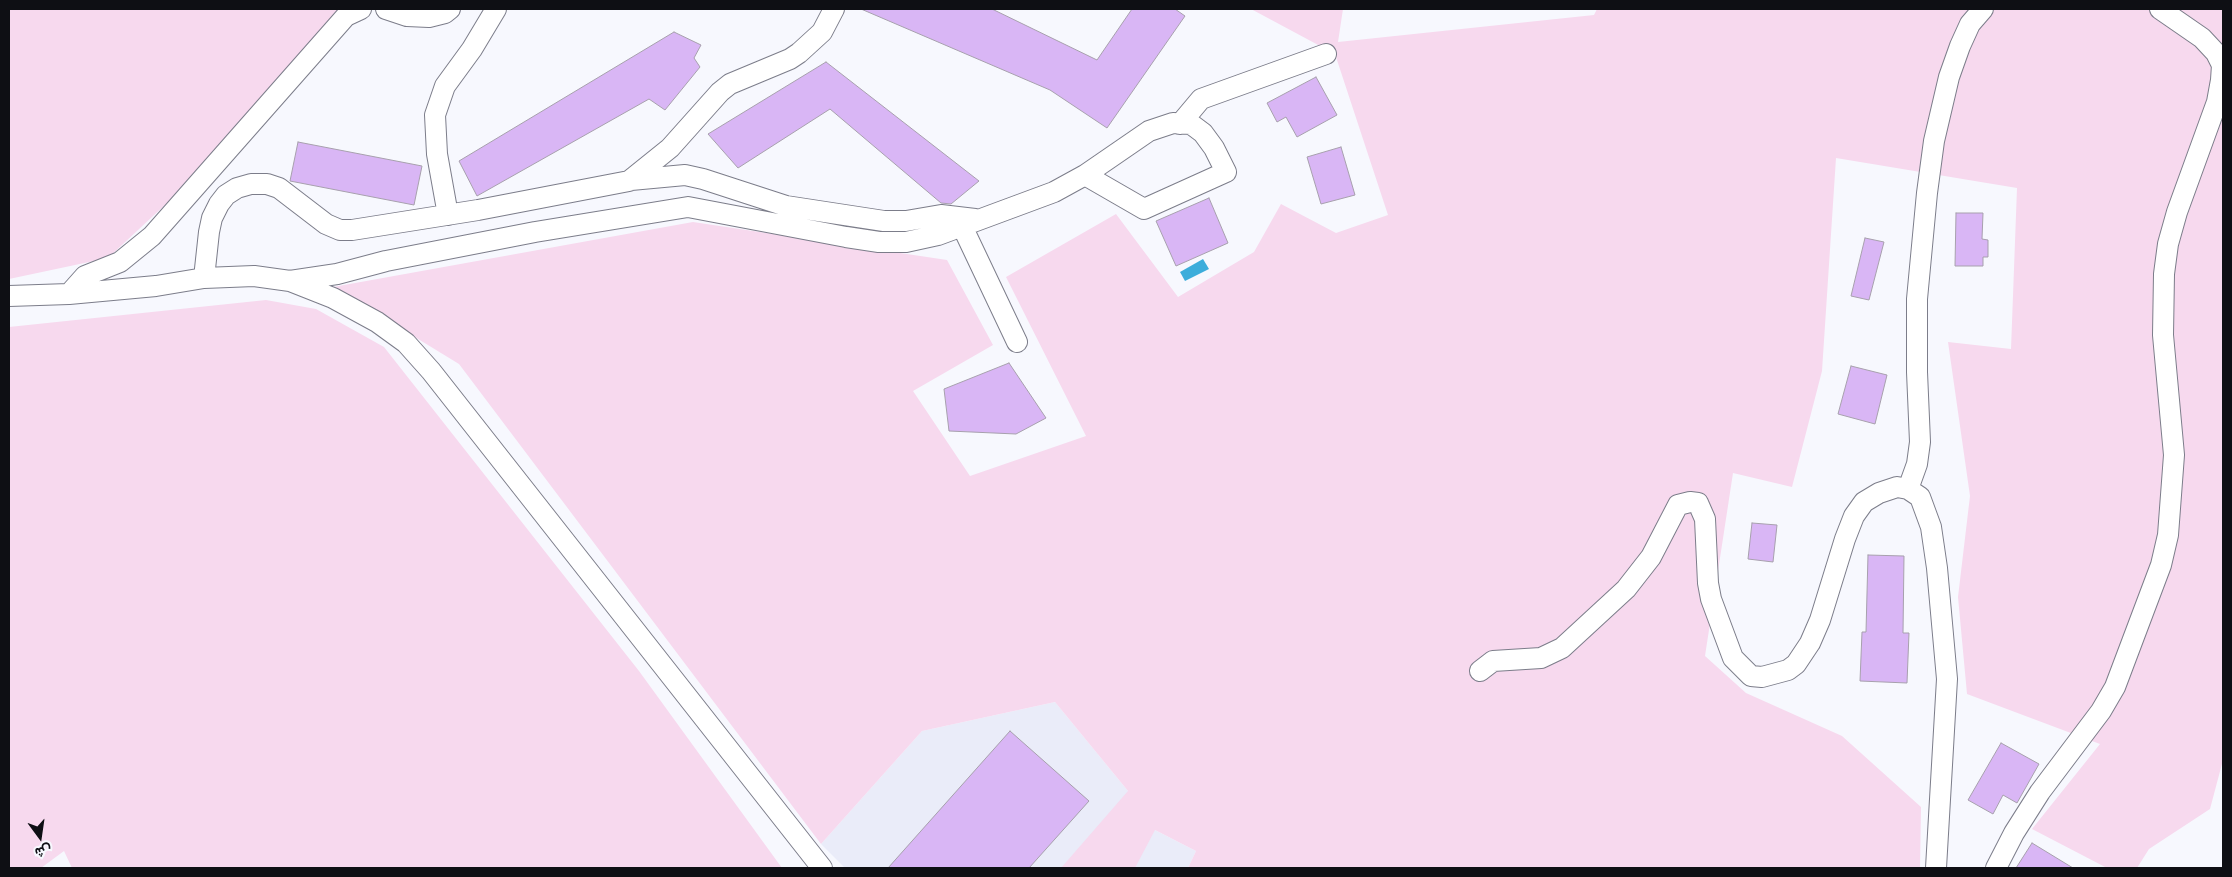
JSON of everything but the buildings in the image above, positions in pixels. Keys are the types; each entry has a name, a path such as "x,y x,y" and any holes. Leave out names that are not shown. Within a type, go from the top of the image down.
{"street":[{"path":"70,294 85,276 120,262 152,236 346,16 361,9"},
{"path":"386,9 407,16 429,17 445,13 450,9"},
{"path":"448,215 437,154 435,115 444,86 472,49 496,9"},
{"path":"629,181 670,148 720,92 730,84 790,59 799,53 822,32 834,9"},
{"path":"1908,489 1917,464 1920,442 1917,372 1917,300 1934,141 1945,91 1957,54 1970,24 1983,9"},
{"path":"1996,868 2014,833 2040,792 2100,711 2115,686 2161,565 2168,535 2174,455 2163,335 2164,274 2168,244 2177,212 2216,102 2222,80 2222,65 2216,53 2202,38 2160,9"},
{"path":"1180,124 1201,99 1326,54"},
{"path":"290,281 337,274 386,261 508,237 672,208 704,209 789,228 879,242 906,242 938,235 1054,192 1085,175 1149,132 1173,123 1191,124 1203,133 1226,172 1144,209 1085,175"},
{"path":"204,278 212,218 226,195 237,188 252,184 267,184 279,188 310,214 340,230 352,230 448,215 629,181 685,175 704,179 794,208 884,221 906,221 941,215 970,223"},
{"path":"970,223 1016,342"},
{"path":"9,296 70,294 147,287 204,278 254,276 290,281 333,298 377,322 406,343 431,371 822,868"},
{"path":"1480,671 1493,661 1541,658 1562,648 1626,589 1656,549 1678,505 1690,502 1698,503 1705,519 1708,583 1711,599 1733,658 1751,676 1762,677 1788,670 1796,664 1810,643 1820,620 1845,538 1859,509 1864,502 1879,493 1897,487 1908,489 1920,496 1931,528 1937,568 1947,679 1936,868"}],"shaded area":[{"path":"9,9 346,9 268,91 167,203 108,258 9,279"},
{"path":"1251,9 1343,9 1338,42 1594,15 1597,9 2223,9 2223,760 2210,809 2149,849 2137,868 2107,868 2032,829 2100,744 1967,694 1958,597 1970,496 1948,342 2011,349 2017,188 1836,158 1822,371 1792,487 1733,473 1705,656 1746,693 1842,736 1921,807 1920,868 1188,868 1196,851 1155,830 1135,868 1061,868 1128,791 1055,702 922,731 821,844 459,364 333,287 693,222 947,260 993,345 913,391 970,476 1086,436 1006,277 1116,214 1178,297 1254,252 1281,204 1336,233 1388,215 1335,54"},
{"path":"266,300 316,309 384,347 639,671 782,868 72,868 64,851 41,868 9,868 9,327"},
{"path":"1055,702 1128,791 1155,830 1196,851 1188,868 845,868 821,844 922,731"}],"water":[{"path":"1203,259 1209,269 1185,281 1180,272"}]}
